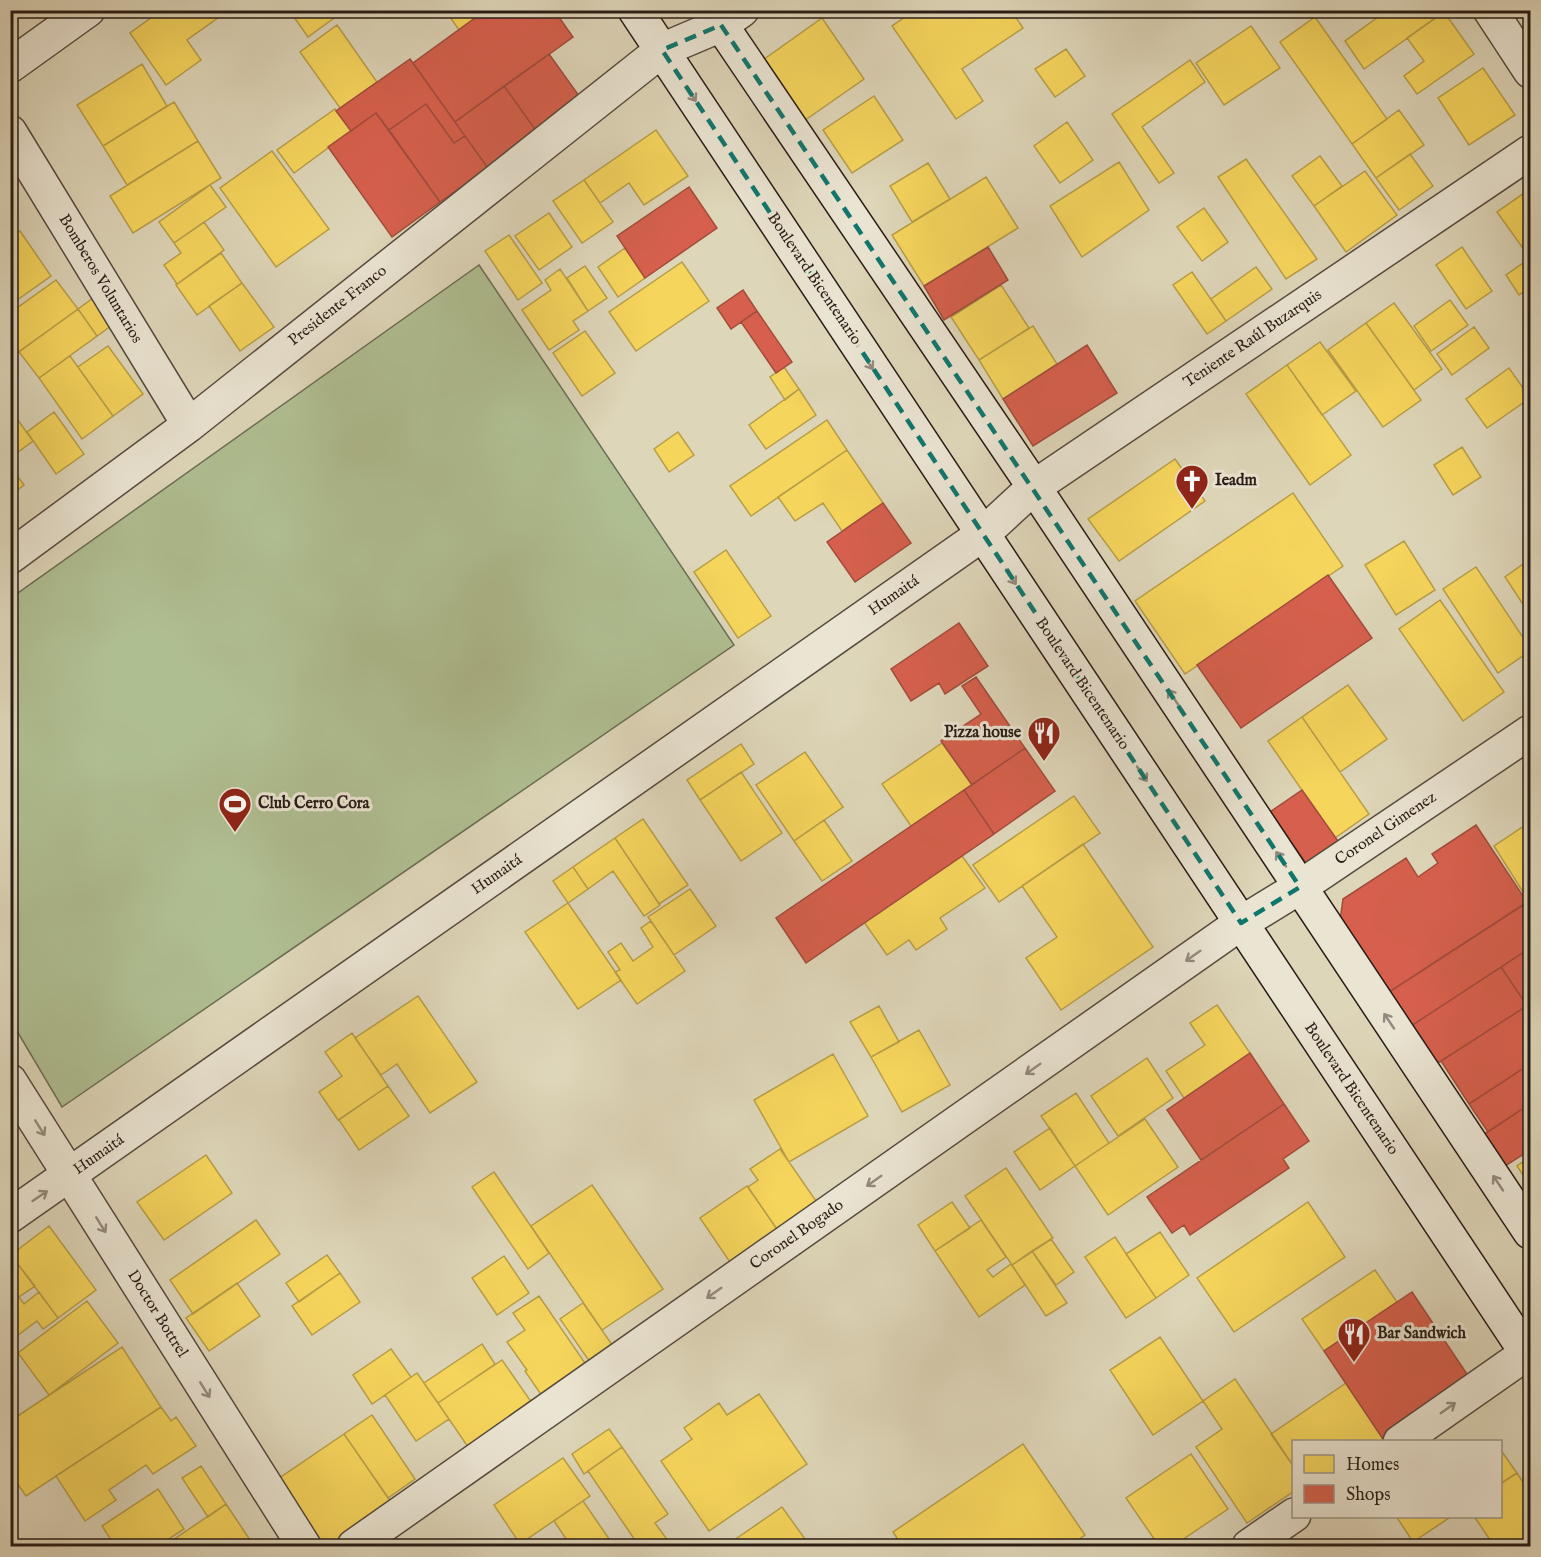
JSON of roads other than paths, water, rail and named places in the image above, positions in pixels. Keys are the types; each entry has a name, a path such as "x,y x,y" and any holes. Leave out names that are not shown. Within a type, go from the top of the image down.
{"street":[{"path":"10,66 88,10"},
{"name":"Boulevard Bicentenario","path":"635,10 1240,923 1529,1354"},
{"path":"1490,10 1530,71"},
{"path":"725,15 1034,487 1530,1232"},
{"name":"Presidente Franco","path":"10,557 189,425 662,50 725,15"},
{"name":"Bomberos Voluntarios","path":"10,132 189,425"},
{"name":"Teniente Raúl Buzarquis","path":"982,534 1034,487 1530,152"},
{"name":"Humaitá","path":"10,1216 982,534"},
{"name":"Coronel Gimenez","path":"1240,923 1300,887 1530,732"},
{"name":"Coronel Bogado","path":"354,1546 1240,923"},
{"name":"Doctor Bottrel","path":"10,1081 304,1546"},
{"path":"1403,1440 1529,1354"},
{"path":"1249,1546 1292,1516"}],"place":[{"name":"Ieadm","path":"1192,510"},
{"name":"Pizza house","path":"1044,762"},
{"name":"Club Cerro Cora","path":"235,833"},
{"name":"Bar Sandwich","path":"1354,1363"}]}
